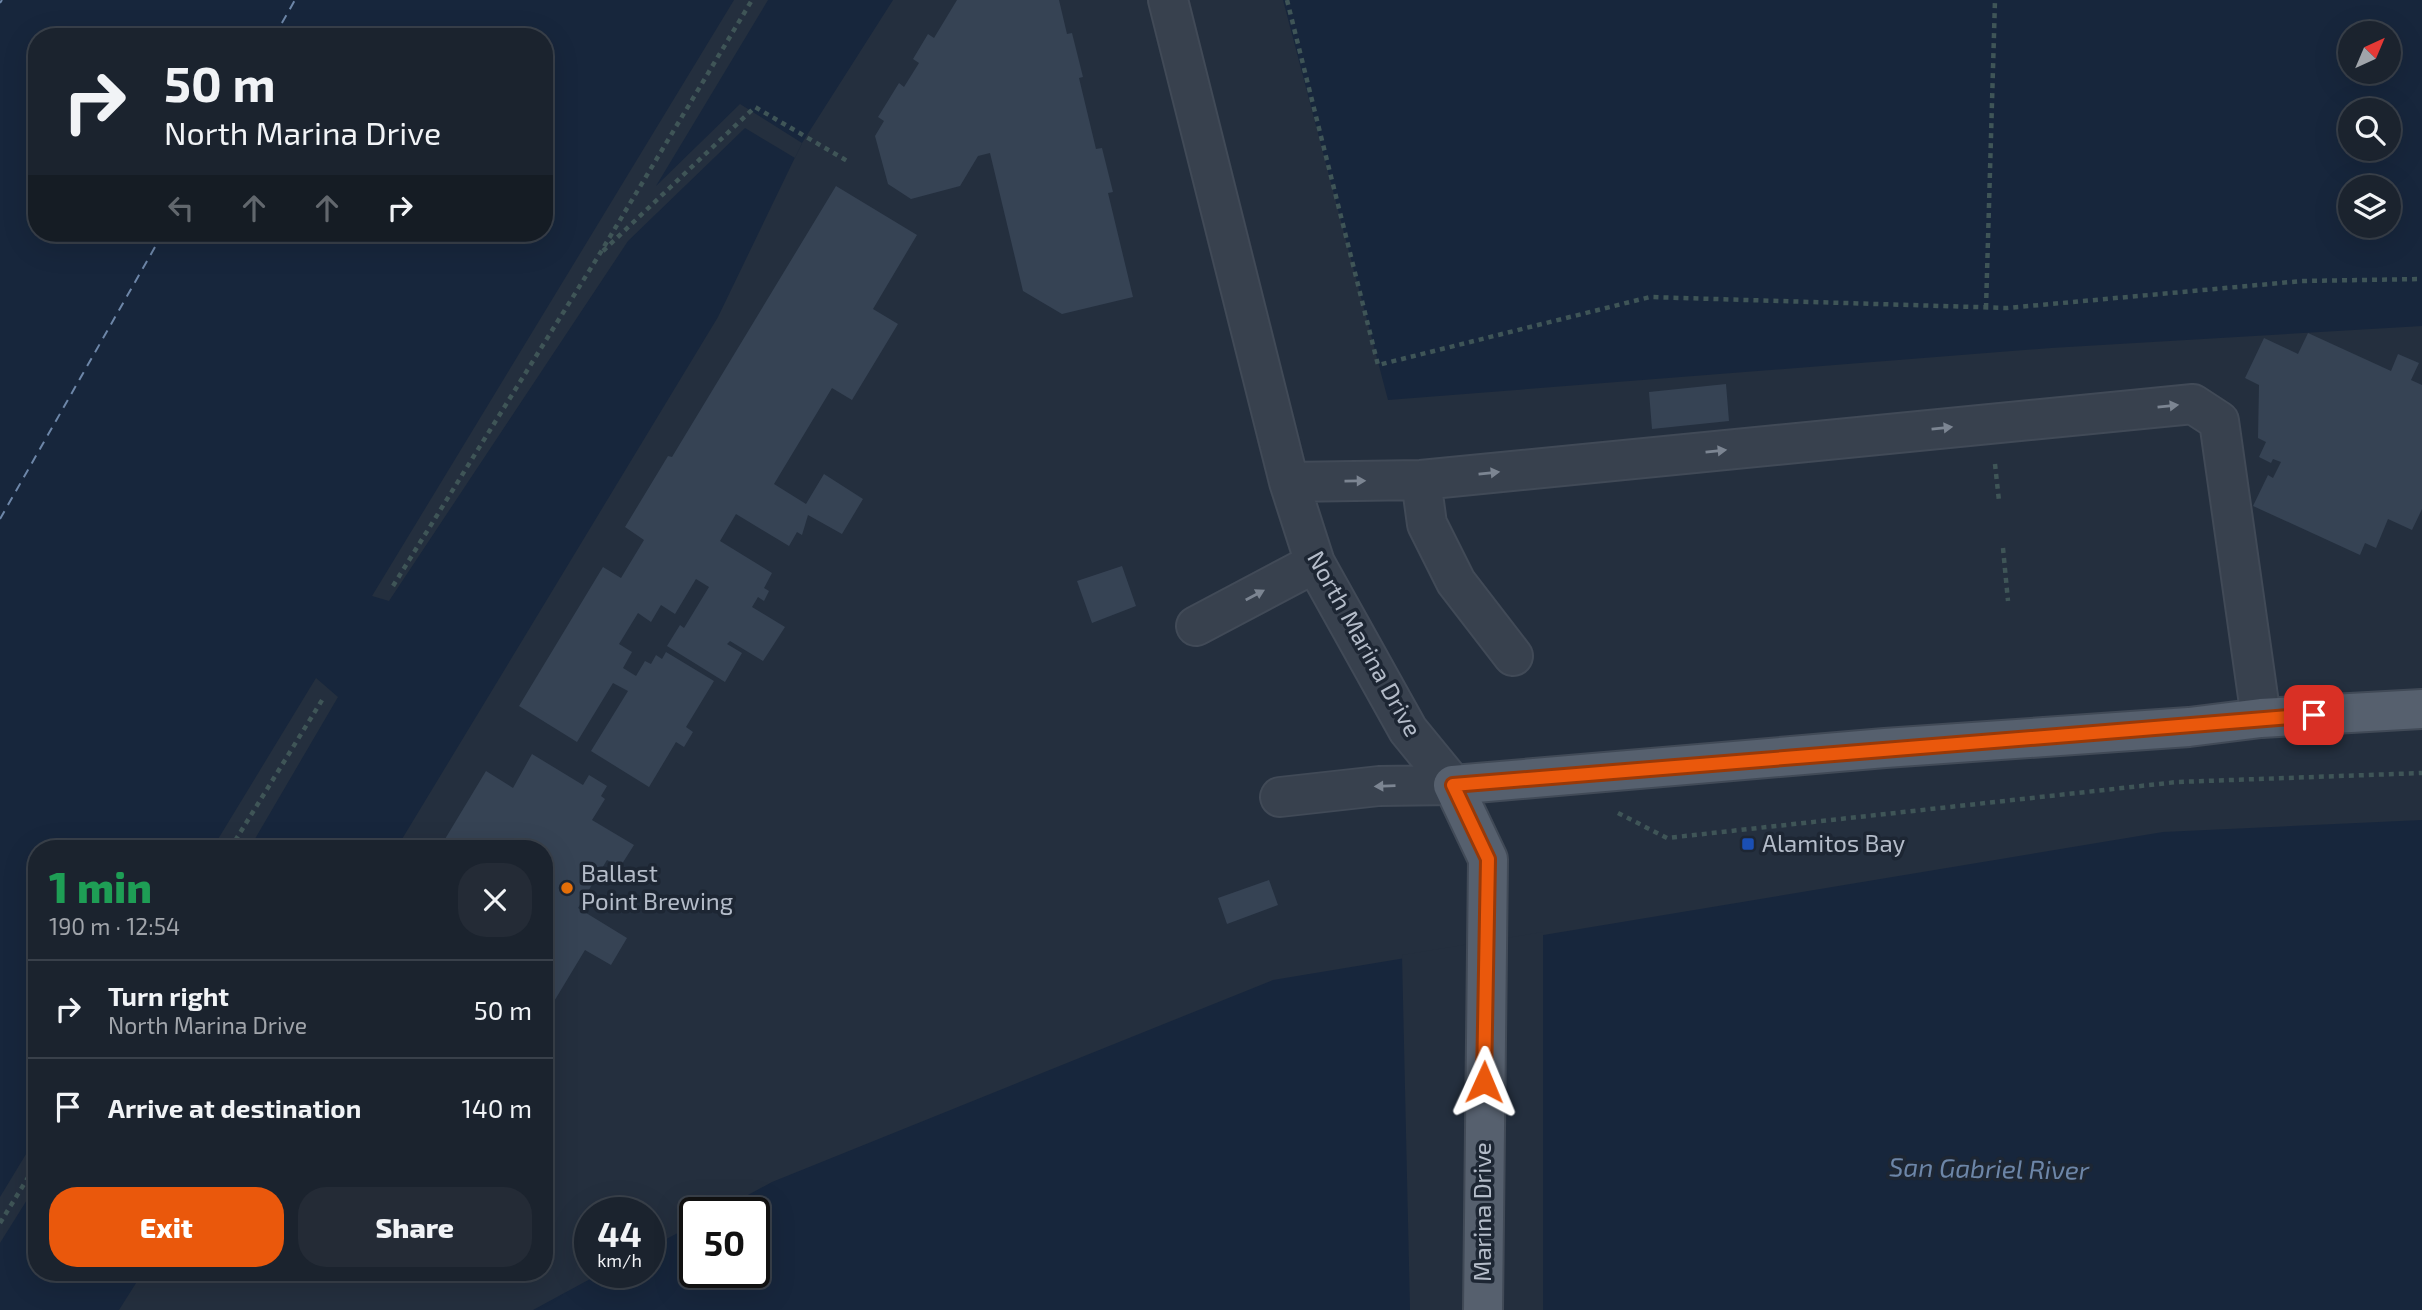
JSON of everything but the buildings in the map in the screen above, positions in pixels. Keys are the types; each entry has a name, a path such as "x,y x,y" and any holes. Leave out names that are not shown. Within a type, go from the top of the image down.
{"main road":[{"path":"1453,785 1885,748 2189,727 2261,718 2422,709"},
{"name":"Marina Drive","path":"1453,785 1488,859 1483,1310"}],"street":[{"name":"North Marina Drive","path":"1168,0 1289,482 1315,564 1408,730 1453,785"},
{"path":"1289,482 1421,480 2193,404 2219,421 2261,718"},
{"path":"1421,480 1427,524 1456,582 1513,656"},
{"path":"1196,626 1315,564"},
{"path":"1280,797 1379,786 1453,785"}],"path":[{"path":"393,586 599,255 752,0"},
{"path":"1287,0 1378,365 1650,297 1986,308 2302,281 2422,279"},
{"path":"1986,308 1995,0"},
{"path":"599,255 755,107 849,162"},
{"path":"1994,454 1999,501"},
{"path":"2003,548 2008,601"},
{"path":"236,840 324,697"},
{"path":"1616,812 1667,838 2177,782 2422,773"},
{"path":"0,1223 28,1178"}],"water":[{"path":"0,0 893,0 802,143 718,317 401,840 28,840 28,1281 137,1281 119,1310 0,1310"},
{"path":"1283,0 2422,0 2422,326 2051,348 1388,400"},
{"name":"San Gabriel River","path":"2422,820 2422,1310 533,1310 574,1288 665,1288 665,1240 679,1232 679,1288 770,1288 770,1197 744,1197 772,1182 1273,980 2163,832"}],"pier":[{"path":"734,0 768,0 656,186 740,104 802,143 795,158 745,128 628,241 389,601 372,596"},
{"path":"316,678 338,697 254,840 217,840"},
{"path":"1543,932 1543,1310 1410,1310 1402,955"},
{"path":"28,1151 28,1198 0,1243 0,1197"}],"ferry route":[{"path":"279,28 295,0"},
{"path":"0,519 158,242"}],"place":[{"name":"Alamitos Bay","path":"1748,844"},
{"name":"Ballast Point Brewing","path":"567,888"}],"route":[{"path":"1484,1082 1488,859 1453,785 2314,715"}]}
